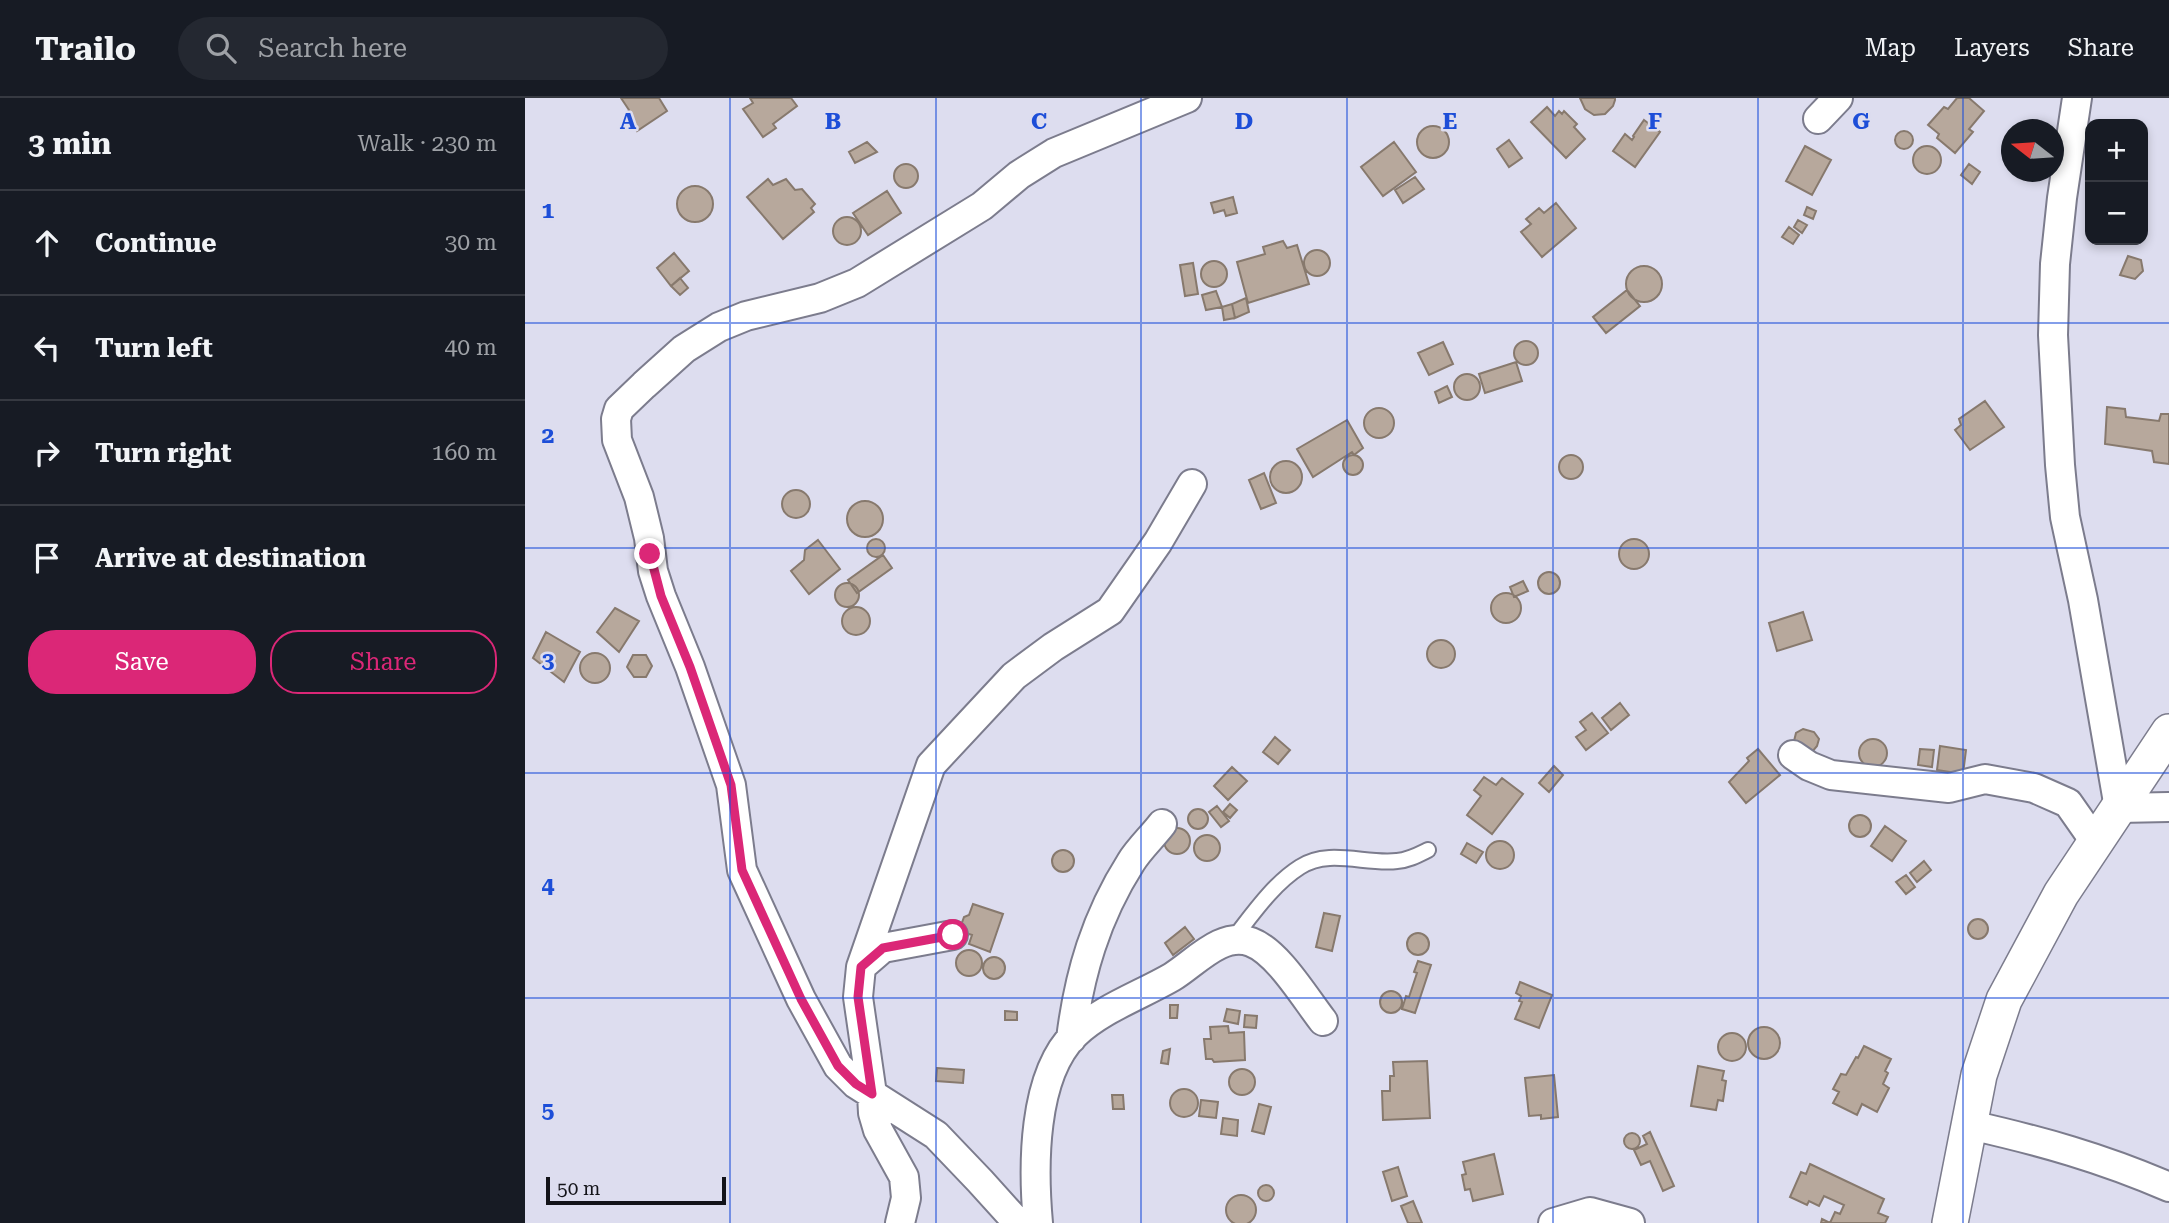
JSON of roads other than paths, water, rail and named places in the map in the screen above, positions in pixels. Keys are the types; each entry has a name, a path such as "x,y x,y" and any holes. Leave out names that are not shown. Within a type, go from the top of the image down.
{"street":[{"path":"1017,1223 936,1135 856,1084 838,1066 801,999 742,870 731,785 653,570 639,497 617,440 615,419 619,409 684,349 719,327 746,316 820,298 857,283 982,206 1019,175 1054,153 1187,98"},
{"path":"1818,119 1838,98"},
{"path":"2054,98 2071,136"},
{"path":"2077,98 2055,264 2053,335 2060,465 2065,517 2083,600 2119,808"},
{"path":"900,1223 906,1198 904,1177 878,1130 873,1113 858,997 861,967 931,765 1014,676 1109,611 1158,542 1192,485"},
{"path":"1950,1223 1979,1075 2004,1000 2061,894 2169,732"},
{"path":"1793,755 1809,766 1831,775 1949,788 1985,779 2034,788 2068,803 2096,843"},
{"path":"2119,808 2169,807"},
{"path":"1071,1039 1081,974 1102,915 1131,861 1162,824"},
{"path":"861,967 883,948 953,935"},
{"path":"1038,1223 1034,1180 1035,1139 1043,1098 1056,1062 1076,1033 1129,998 1171,977 1223,942 1233,939 1251,942 1266,950 1323,1021"},
{"path":"1970,1125 2046,1142 2109,1162 2169,1187"},
{"path":"1553,1223 1575,1214 1590,1212 1630,1223"}],"lane":[{"path":"1233,939 1283,880 1302,865 1328,858 1396,862 1413,858 1428,850"}]}
